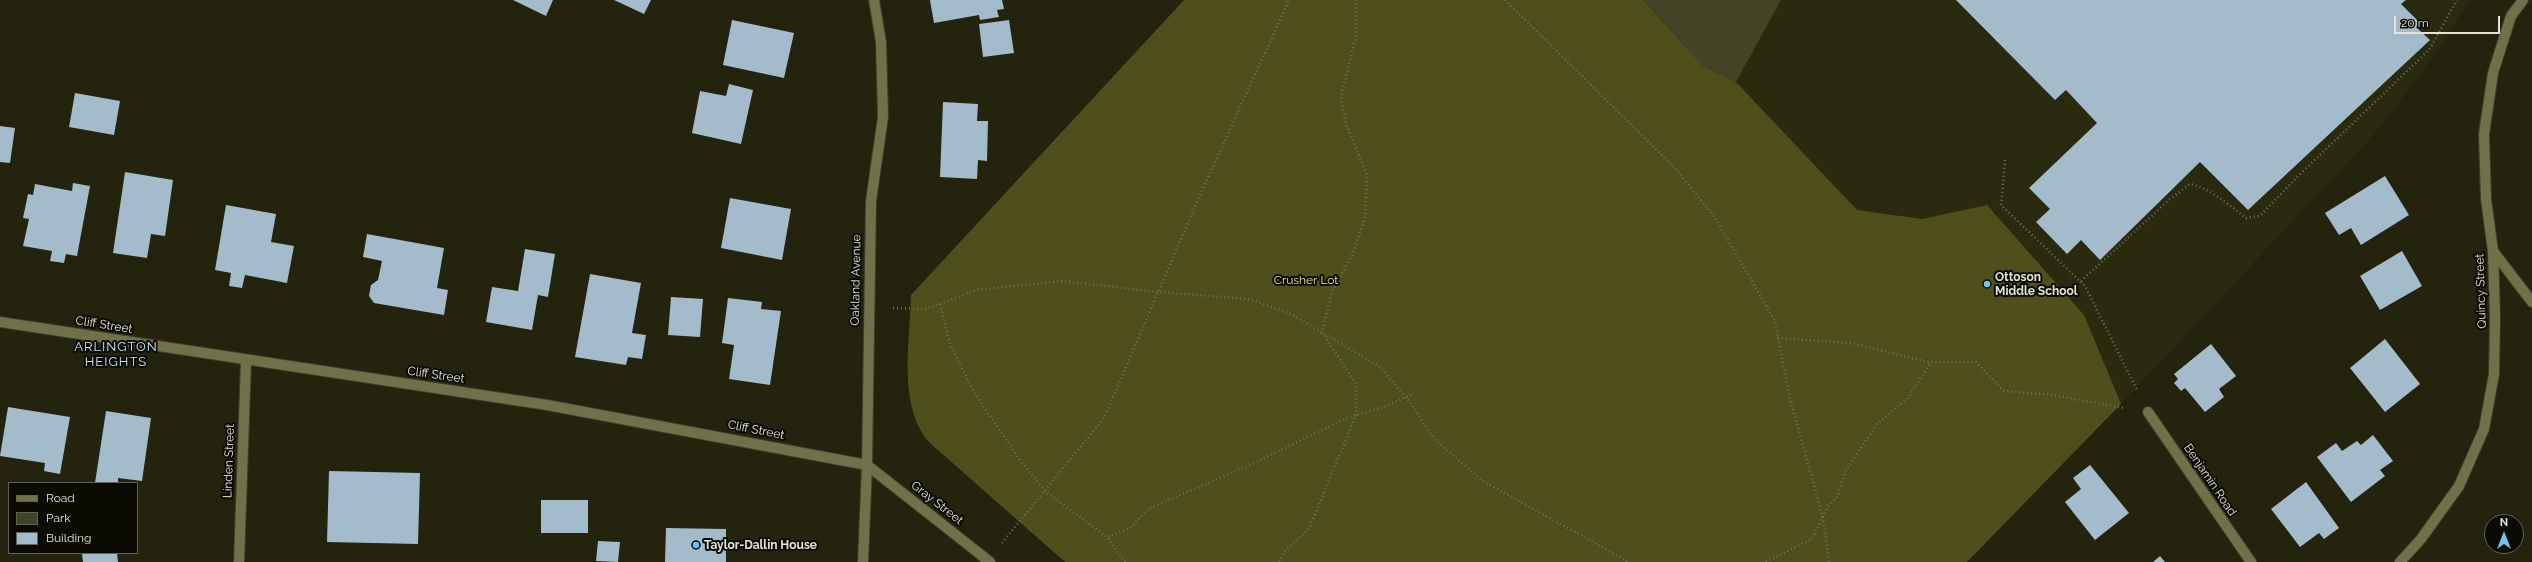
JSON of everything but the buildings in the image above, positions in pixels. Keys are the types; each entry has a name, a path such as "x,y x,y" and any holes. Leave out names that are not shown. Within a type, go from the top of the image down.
{"street":[{"name":"Oakland Avenue","path":"863,562 867,465 868,307 871,201 883,117 881,42 874,0"},
{"name":"Quincy Street","path":"2400,562 2421,539 2459,486 2484,429 2494,374 2493,251 2486,199 2484,134 2493,72 2511,16 2523,0"},
{"path":"2493,251 2532,302"},
{"name":"Cliff Street","path":"0,322 246,361 547,405 867,465"},
{"name":"Linden Street","path":"238,562 246,361"},
{"name":"Benjamin Road","path":"2148,412 2251,562"},
{"name":"Gray Street","path":"867,465 989,561"}],"path":[{"path":"989,561 1104,418 1158,292 1289,0"},
{"path":"1279,562 1285,551 1308,529 1356,415 1356,384 1322,332 1332,292 1352,255 1365,218 1367,175 1346,124 1341,97 1356,36 1356,0"},
{"path":"1505,0 1672,165 1714,216 1775,321 1789,395 1823,518 1829,562"},
{"path":"2081,281 2169,200 2190,184 2197,185 2222,200 2246,218 2260,216 2298,176 2429,50 2457,0"},
{"path":"2005,160 2001,205 2081,281 2148,412"},
{"path":"868,307 926,309 976,290 1062,281 1158,292 1249,300 1291,314 1380,367 1406,398 1434,439 1483,481 1629,562"},
{"path":"940,304 950,344 973,391 1022,463 1044,491 1107,537 1125,562"},
{"path":"1778,338 1850,343 1931,362 1976,362 2004,391 2086,400 2148,412"},
{"path":"1766,562 1812,539 1828,506 1837,497 1846,470 1877,424 1908,398 1931,362"},
{"path":"1107,537 1130,528 1148,509 1356,415 1384,407 1411,395"}],"shaded area":[{"name":"Ottoson Middle School","path":"1530,0 2470,0 2444,42 2381,127 2145,379 1967,562 1946,562"}],"green space":[{"name":"Crusher Lot","path":"1184,0 1643,0 1703,66 1736,82 1857,210 1922,219 1987,205 2084,315 2121,404 1967,562 1065,562 931,444 920,429 913,412 909,394 908,353 911,295"},
{"path":"1643,0 1781,0 1736,82 1703,66"}],"place":[{"name":"Ottoson Middle School","path":"1987,284"},
{"name":"Taylor-Dallin House","path":"696,545"}],"district":[{"name":"ARLINGTON HEIGHTS","path":"116,354"}]}
